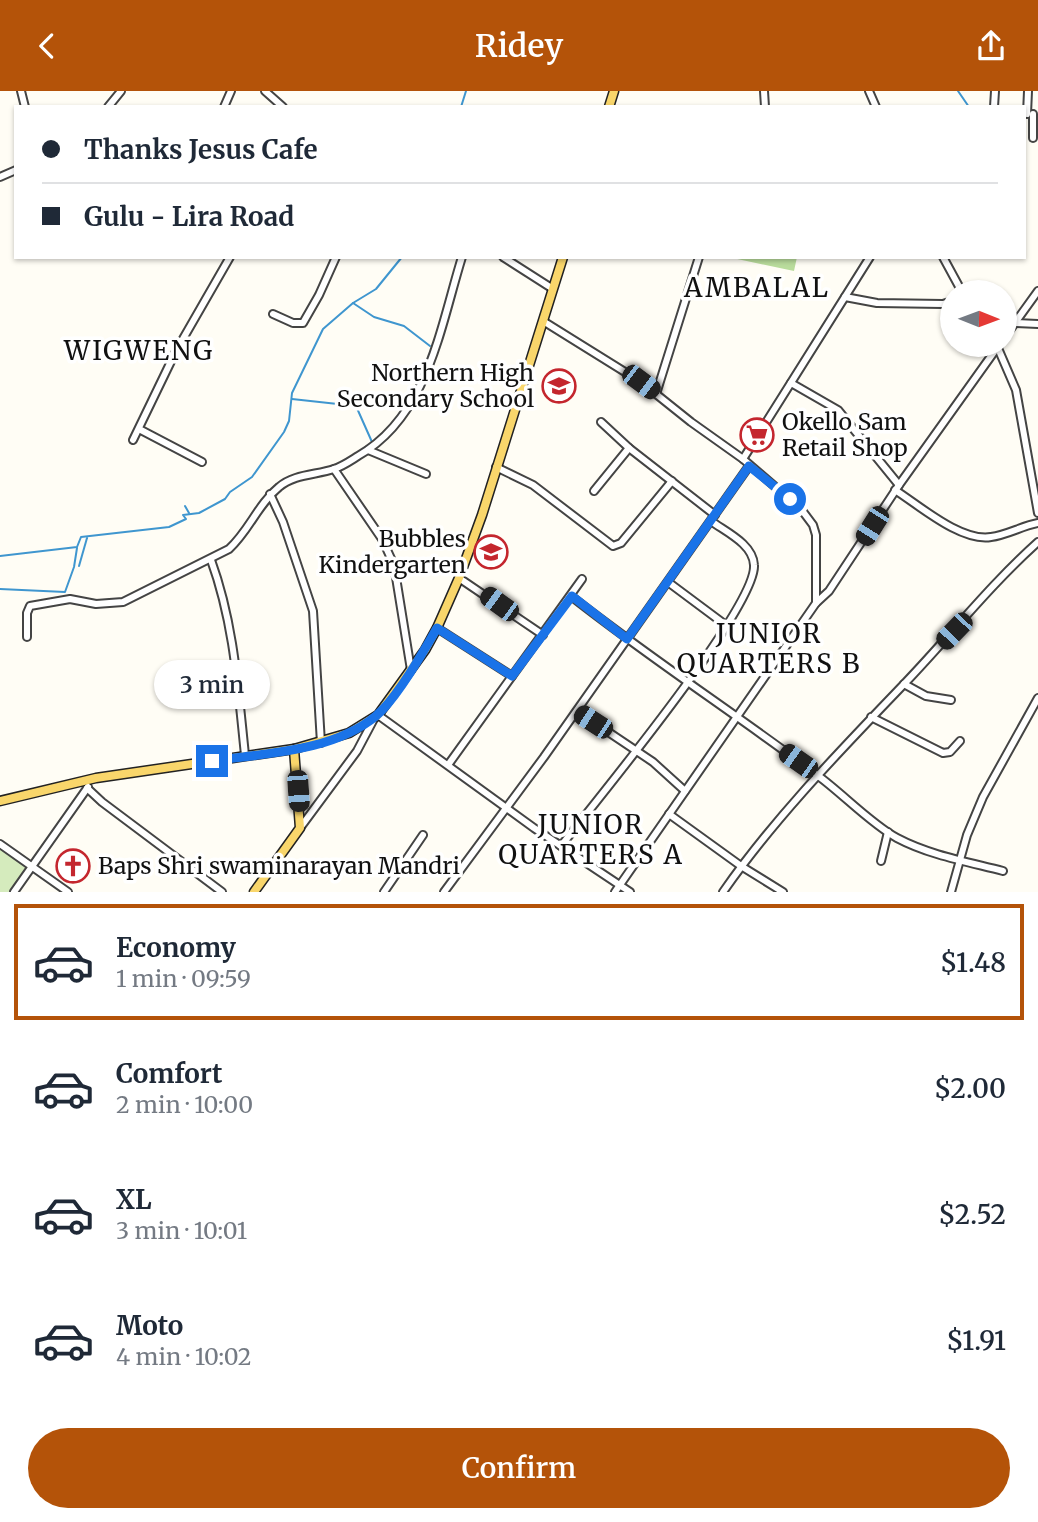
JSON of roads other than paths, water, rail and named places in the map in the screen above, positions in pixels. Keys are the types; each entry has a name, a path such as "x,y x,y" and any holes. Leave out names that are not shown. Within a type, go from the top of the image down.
{"main road":[{"path":"0,801 40,789 96,778 321,743 349,733 377,716 411,670 437,628 459,578 562,259"},
{"path":"254,892 300,828 294,749"}],"street":[{"path":"110,105 121,91"},
{"path":"265,91 281,105"},
{"path":"1028,91 1033,138"},
{"path":"133,440 176,351 229,259"},
{"path":"273,314 293,323 303,323 335,259"},
{"path":"27,637 27,613 30,605 70,599 96,604 124,602 229,549 238,541 270,494 289,480 334,469 368,450 401,419 414,400 432,356 461,259"},
{"path":"506,259 553,289"},
{"path":"656,394 698,259"},
{"path":"743,459 869,259"},
{"path":"944,259 955,280"},
{"path":"1017,322 1038,291"},
{"path":"845,297 886,304 940,304"},
{"path":"543,321 656,394 743,459 799,506 813,525 818,547 816,603"},
{"path":"1017,323 1038,324"},
{"path":"615,892 816,603 829,591 989,357"},
{"path":"1002,357 1016,390 1037,508"},
{"path":"791,383 838,411 897,488 958,531 973,536 993,537 1038,523"},
{"path":"561,846 727,626 748,589 754,568 753,557 742,543 601,422"},
{"path":"139,429 202,462"},
{"path":"594,491 629,448"},
{"path":"368,450 426,474"},
{"path":"444,892 577,712 749,466"},
{"path":"496,467 533,485 613,546 621,543 672,481"},
{"path":"334,469 382,540 394,565 411,670"},
{"path":"270,494 283,522 313,611 321,743"},
{"path":"723,892 782,816 871,717 1004,574 1038,542"},
{"path":"211,560 227,609 237,672 245,755"},
{"path":"459,578 543,635"},
{"path":"448,765 582,579"},
{"path":"668,582 727,626"},
{"path":"817,584 829,591"},
{"path":"572,596 627,639 819,776 888,832 920,848 1003,871"},
{"path":"437,628 512,676"},
{"path":"904,684 926,696 951,700"},
{"path":"951,892 959,860 983,797 1038,698"},
{"path":"577,712 636,750 673,778 685,791"},
{"path":"300,828 357,751 377,716 630,892"},
{"path":"871,717 943,753 950,752 960,741"},
{"path":"14,892 96,778"},
{"path":"87,788 222,892"},
{"path":"669,814 741,866 783,892"},
{"path":"881,861 888,832"},
{"path":"384,892 423,835"},
{"path":"0,844 68,892"}],"waterway":[{"path":"462,105 466,91"},
{"path":"958,91 968,105"},
{"path":"0,556 77,547 81,537 169,527 186,519 183,515 199,513 225,499 230,492 252,477 284,432 289,421 292,393 323,329 353,303 376,289 400,259"},
{"path":"353,303 374,317 404,326 430,346"},
{"path":"292,399 356,406 372,442"},
{"path":"185,506 189,513"},
{"path":"79,566 87,538"},
{"path":"0,589 65,592 74,567 77,548"}],"place":[{"name":"Northern High Secondary School","path":"559,386"},
{"name":"Okello Sam Retail Shop","path":"757,435"},
{"name":"Bubbles Kindergarten","path":"491,552"},
{"name":"Baps Shri swaminarayan Mandri","path":"73,866"}],"district":[{"name":"AMBALAL","path":"757,288"},
{"name":"WIGWENG","path":"139,351"},
{"name":"JUNIOR QUARTERS B","path":"769,648"},
{"name":"JUNIOR QUARTERS A","path":"591,840"}]}
